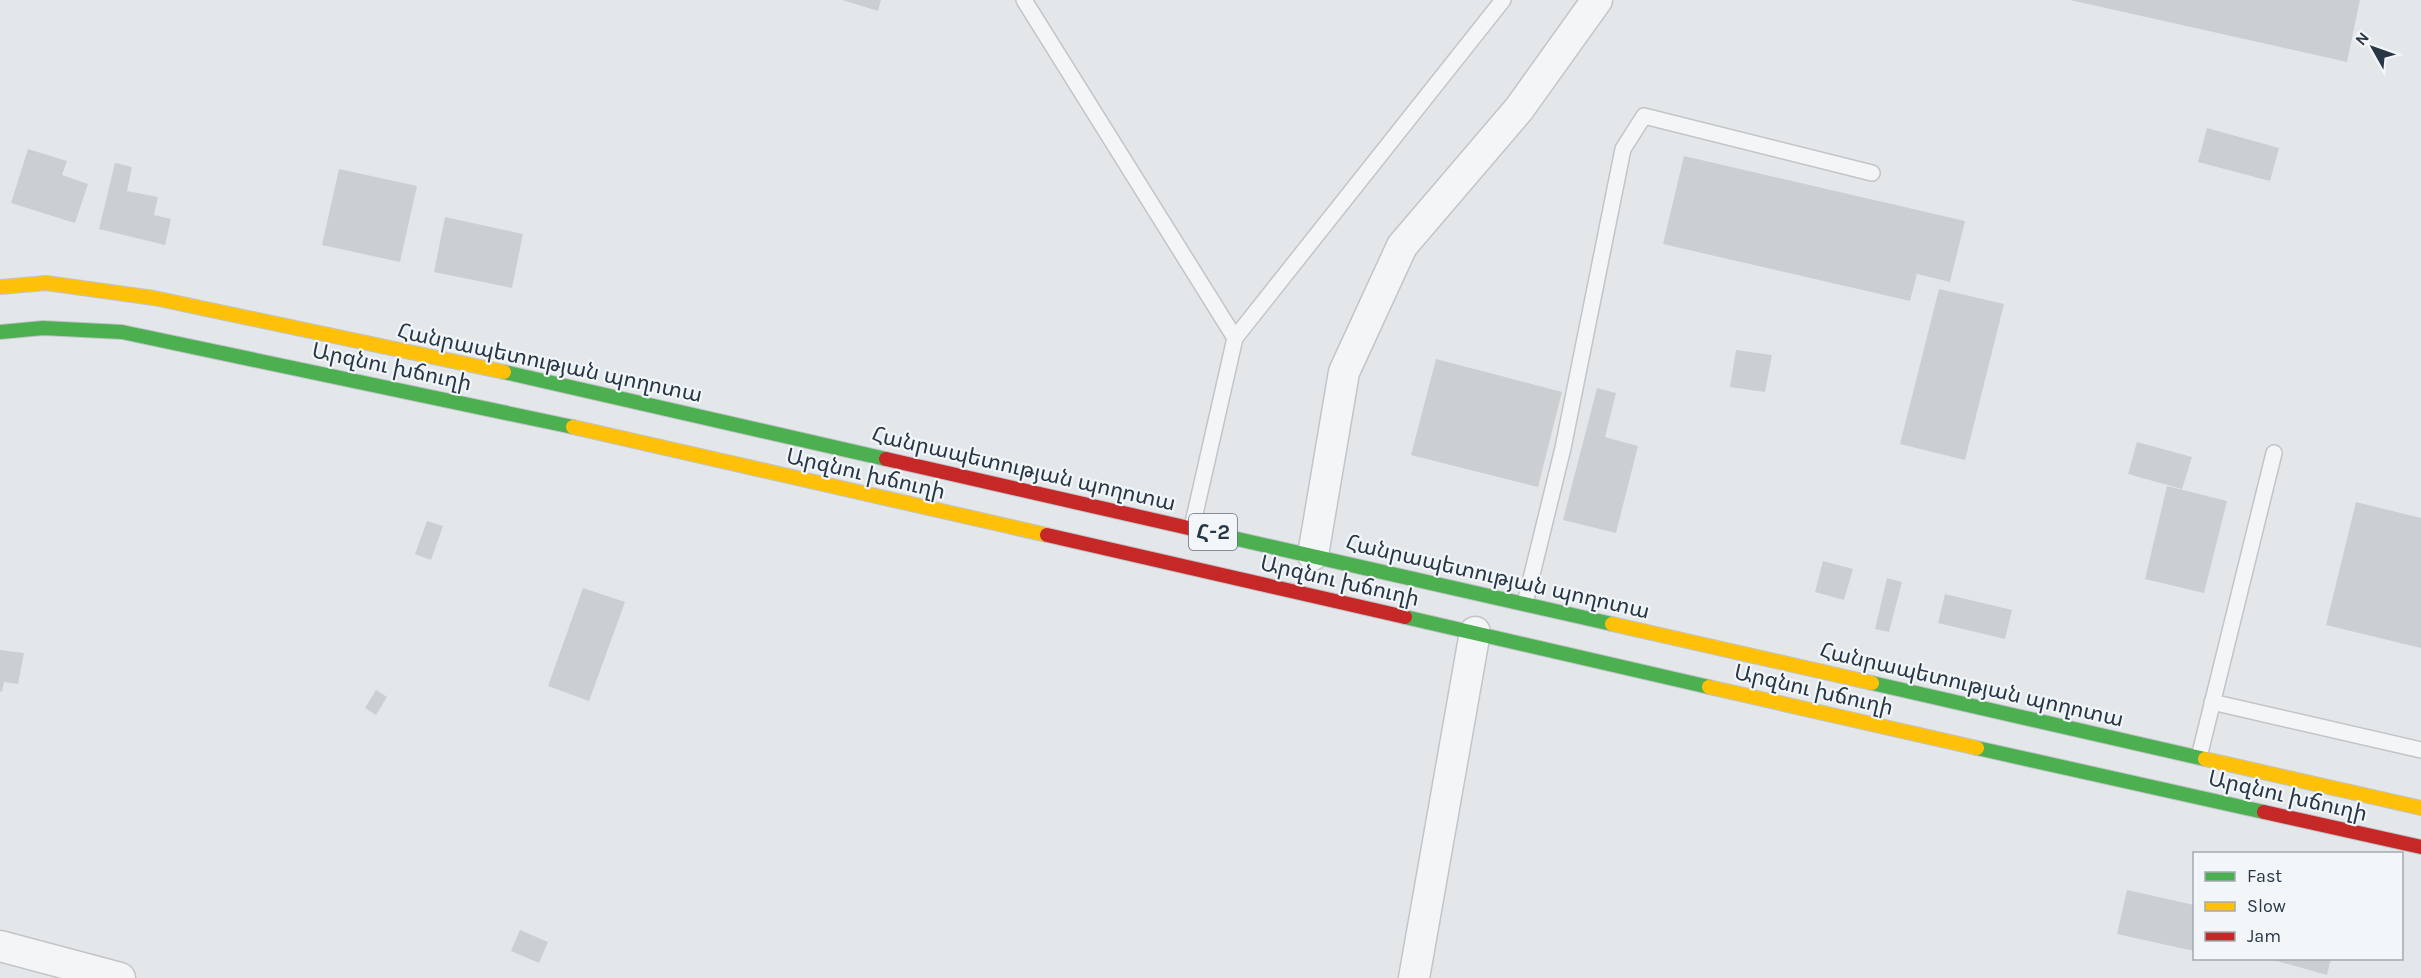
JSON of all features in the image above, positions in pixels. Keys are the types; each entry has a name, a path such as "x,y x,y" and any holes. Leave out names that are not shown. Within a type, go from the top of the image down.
{"main road":[{"name":"Հանրապետության պողոտա","path":"0,287 46,283 154,298 512,374 2421,808"},
{"name":"Արզնու խճուղի","path":"0,332 43,328 122,332 483,406 1945,741 2421,847"}],"street":[{"path":"1313,555 1344,372 1402,246 1519,109 1597,0"},
{"path":"1414,978 1475,632"},
{"path":"0,946 120,978"}],"lane":[{"path":"1024,0 1235,338"},
{"path":"1192,527 1235,338 1503,0"},
{"path":"1525,603 1563,448 1623,149 1644,116 1872,173"},
{"path":"2199,757 2274,453"},
{"path":"2212,702 2421,750"}],"building":[{"path":"842,0 881,0 878,11"},
{"path":"2070,0 2360,0 2347,62"},
{"path":"2207,128 2279,148 2270,181 2198,162"},
{"path":"28,149 67,161 62,175 88,184 75,223 11,203"},
{"path":"1684,156 1965,221 1950,282 1917,274 1910,301 1663,244"},
{"path":"115,163 132,167 127,191 158,197 154,215 171,219 165,245 99,229"},
{"path":"339,169 417,186 400,262 322,245"},
{"path":"445,217 523,234 512,288 434,272"},
{"path":"1939,289 2004,304 1965,460 1900,444"},
{"path":"1736,350 1772,355 1765,392 1730,387"},
{"path":"1436,359 1562,392 1538,487 1411,455"},
{"path":"1597,388 1616,393 1605,437 1638,446 1616,533 1563,520"},
{"path":"2137,442 2192,457 2182,489 2128,474"},
{"path":"2167,486 2227,501 2204,593 2145,579"},
{"path":"2356,502 2421,518 2421,648 2326,625"},
{"path":"427,521 443,526 431,560 415,554"},
{"path":"1823,561 1853,569 1844,600 1815,592"},
{"path":"1887,578 1902,582 1889,632 1875,629"},
{"path":"583,588 625,602 589,701 548,686"},
{"path":"1945,594 2012,610 2005,639 1938,623"},
{"path":"0,650 24,653 18,684 4,682 2,692 0,691"},
{"path":"376,690 387,697 376,715 365,708"},
{"path":"2127,890 2193,905 2193,951 2117,934"},
{"path":"520,930 548,942 539,963 511,951"},
{"path":"2273,960 2331,960 2327,975"}],"traffic: fast":[{"path":"0,332 43,328 122,332 573,427"},
{"path":"504,372 886,459"},
{"path":"1193,529 1612,624"},
{"path":"1405,617 1709,687"},
{"path":"1872,683 2205,759"},
{"path":"1977,748 2264,812"}],"traffic: slow":[{"path":"0,287 46,283 154,298 504,372"},
{"path":"573,427 1047,535"},
{"path":"1612,624 1872,683"},
{"path":"1709,687 1977,748"},
{"path":"2205,759 2421,808"}],"traffic: jam":[{"path":"886,459 1193,529"},
{"path":"1047,535 1405,617"},
{"path":"2264,812 2421,847"}]}
